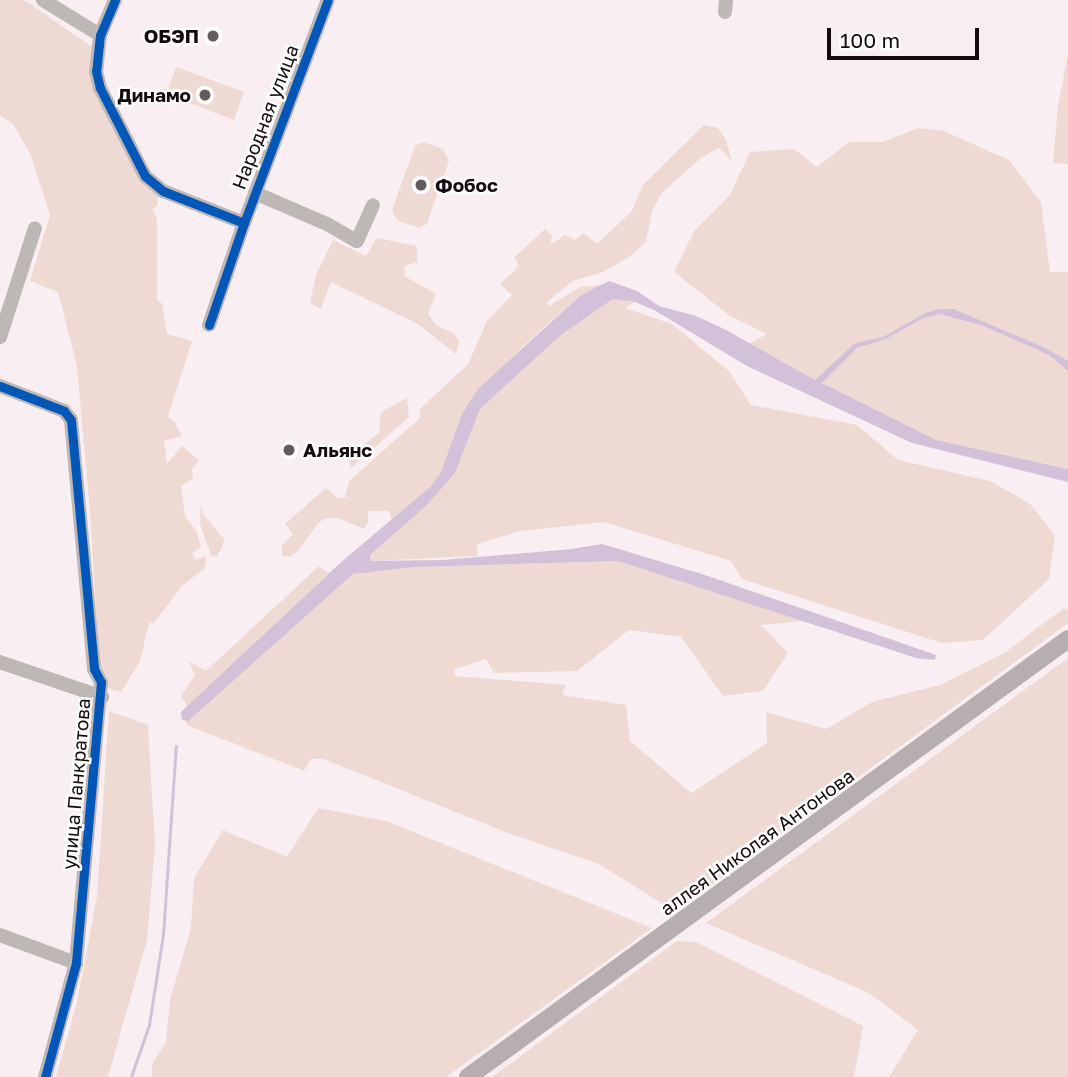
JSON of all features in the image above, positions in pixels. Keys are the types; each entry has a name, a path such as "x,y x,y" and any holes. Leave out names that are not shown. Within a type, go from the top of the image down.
{"main road":[{"name":"аллея Николая Антонова","path":"468,1077 1068,639"}],"street":[{"path":"43,0 100,37"},
{"path":"115,0 100,37 96,71 100,88 145,176 163,191 244,222"},
{"name":"Народная улица","path":"209,325 244,222 328,0"},
{"path":"255,193 327,224 357,241 373,205"},
{"path":"0,337 35,228"},
{"name":"улица Панкратова","path":"0,386 64,411 71,420 94,669 102,682 76,963 44,1077"},
{"path":"0,662 102,697"},
{"path":"0,935 76,963"}],"shaded area":[{"path":"0,0 24,0 94,48 140,178 145,186 158,194 157,206 152,209 157,219 157,300 162,303 167,334 192,341 168,416 175,422 182,436 164,441 167,464 182,446 199,460 192,469 193,479 181,486 185,516 197,532 201,547 192,553 196,560 205,556 206,561 204,569 183,585 154,623 149,623 140,661 121,692 108,688 99,664 90,512 77,366 58,292 30,281 50,215 30,153 12,123 0,116"},
{"path":"1068,53 1068,164 1053,163 1058,106"},
{"name":"Динамо","path":"176,67 244,92 234,120 176,98 174,102 165,98"},
{"path":"704,125 718,128 726,140 732,161 719,148 702,157 662,193 652,211 646,242 632,255 603,272 573,281 547,302 549,306 580,287 602,285 581,295 522,347 462,414 440,474 430,487 391,520 389,511 367,511 369,521 364,529 339,518 326,518 318,523 299,550 290,557 282,556 282,545 293,534 285,524 326,488 337,498 345,498 349,481 420,418 420,409 468,364 487,321 512,295 500,284 519,266 514,258 545,229 552,236 550,245 565,235 575,240 583,233 597,244 632,211 643,185"},
{"path":"918,128 944,131 1009,160 1041,202 1050,272 1068,272 1068,361 1046,348 954,309 938,309 925,313 883,337 855,343 815,380 748,344 767,334 730,316 674,272 694,231 730,195 750,152 794,149 817,167 849,142 883,142"},
{"name":"Фобос","path":"423,142 443,149 449,161 427,224 419,228 397,220 392,210 415,146"},
{"path":"377,238 417,246 417,262 405,266 404,276 436,294 428,314 437,326 453,333 459,341 456,354 418,324 331,282 321,309 310,303 316,275 333,240 366,256"},
{"path":"609,281 637,291 659,306 696,316 724,329 815,380 855,343 883,337 925,313 938,309 954,309 1046,348 1068,361 1068,371 1049,355 983,326 939,314 922,319 884,340 857,348 822,383 936,440 1068,469 1068,482 912,443 747,366 654,310 635,302 613,299 561,335 480,409 455,473 426,506 370,555 370,561 443,560 602,544 705,575 936,655 935,660 916,658 618,561 415,567 353,574 188,721 182,720 181,712 187,706 339,564 430,487 440,474 462,414 478,389 581,295"},
{"path":"613,299 635,302 625,308 672,324 729,371 751,405 857,425 898,460 990,481 1030,504 1055,535 1049,579 983,640 942,643 742,579 731,561 604,522 520,531 477,544 478,556 370,561 370,555 426,506 455,473 480,409 561,335"},
{"path":"939,314 982,326 1049,355 1068,371 1068,469 936,440 822,383 857,348 884,340 922,319"},
{"path":"407,398 409,417 351,468 348,457 379,433 381,412"},
{"path":"201,505 203,514 225,540 217,557 211,555 200,524"},
{"path":"618,561 805,621 761,625 788,653 763,691 723,696 681,637 629,630 577,671 494,673 486,659 455,669 455,676 566,685 562,695 626,705 630,741 691,793 767,743 766,712 826,729 872,702 940,685 1003,654 1064,608 1068,611 1068,623 675,912 599,864 508,833 324,759 311,759 304,771 187,725 185,721 353,574 415,567"},
{"path":"319,566 329,573 187,706 181,696 195,675 189,661 206,671"},
{"path":"1068,658 1068,1077 889,1077 918,1030 869,993 706,923"},
{"path":"109,711 148,725 155,846 147,940 108,1077 56,1077 77,1002 97,896"},
{"path":"318,808 386,821 652,928 446,1077 152,1077 152,1064 166,1042 170,1000 191,928 194,878 223,830 287,857"},
{"path":"677,941 696,942 863,1026 854,1077 492,1077"}],"waterway":[{"path":"131,1077 149,1025 163,935 176,746"}],"cycle path":[{"path":"115,0 100,35 96,71 100,88 145,176 163,191 244,223"},
{"path":"209,325 244,223 328,0"},
{"path":"0,386 64,411 71,420 94,669 101,682 76,963 45,1077"}],"place":[{"name":"ОБЭП","path":"213,36"},
{"name":"Динамо","path":"205,95"},
{"name":"Фобос","path":"421,185"},
{"name":"Альянс","path":"289,450"}]}
